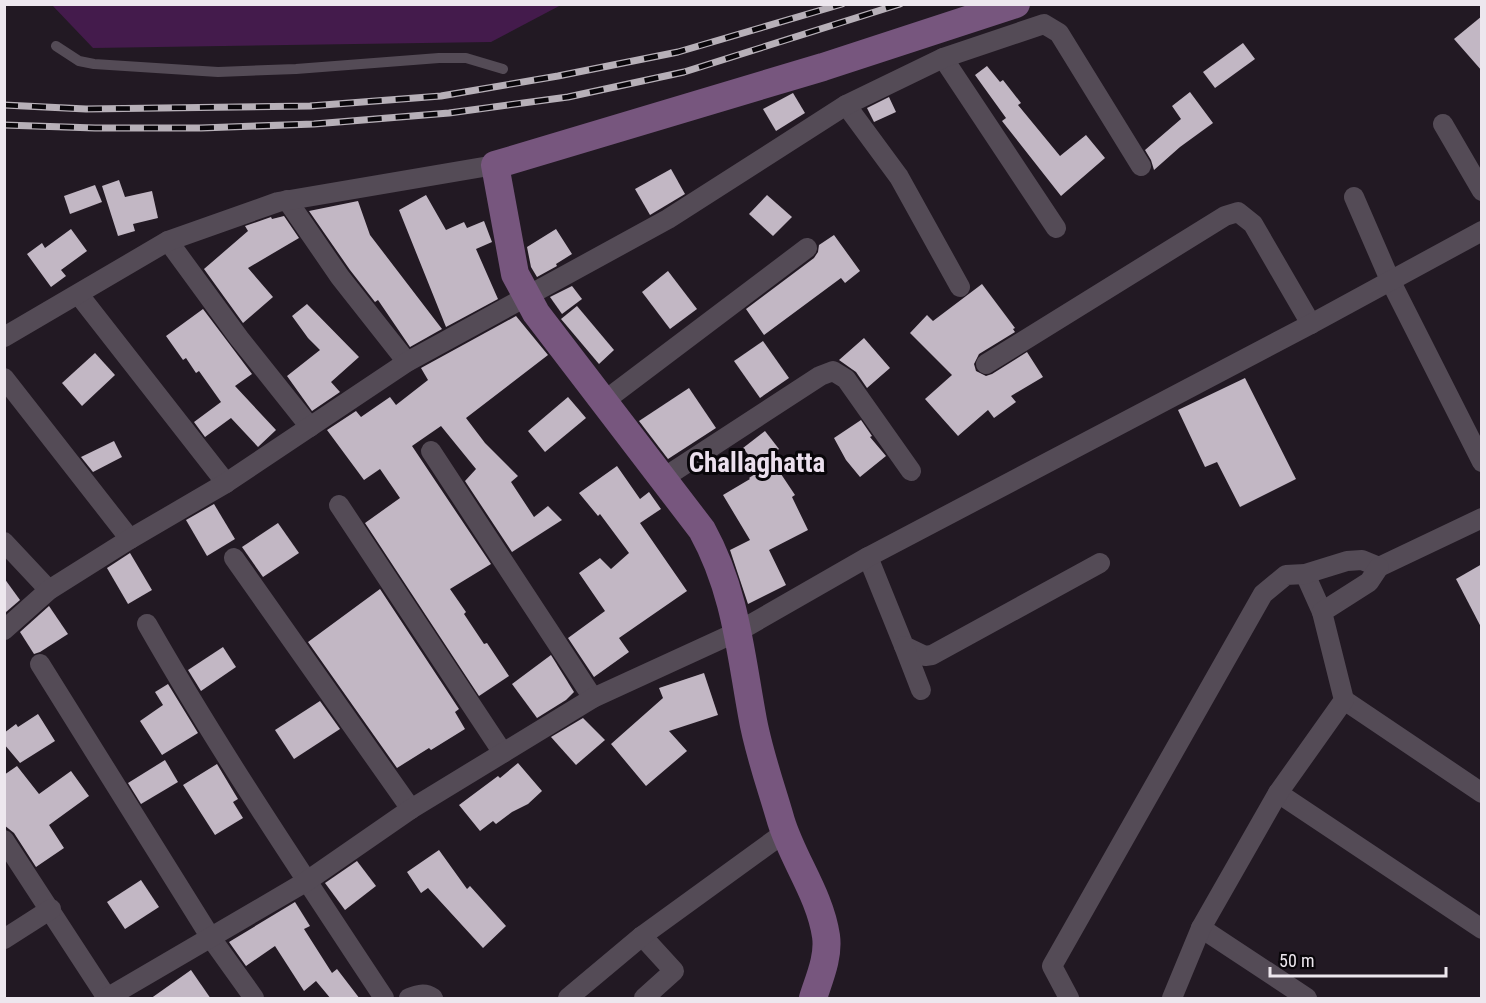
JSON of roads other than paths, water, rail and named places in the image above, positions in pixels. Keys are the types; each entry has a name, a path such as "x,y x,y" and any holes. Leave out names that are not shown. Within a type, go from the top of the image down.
{"street":[{"path":"4,338 168,241 287,200 495,165 801,74 1016,4"},
{"path":"4,630 49,590 226,483 407,362 669,219 846,105 943,58 1044,24 1059,33 1141,166"},
{"path":"943,58 1056,228"},
{"path":"846,105 899,177 960,287"},
{"path":"1443,124 1482,191"},
{"path":"495,165 515,274 525,296 702,530 721,568 739,631 757,736 784,833 818,909 826,937 825,953 813,999"},
{"path":"1354,197 1390,280 1482,462"},
{"path":"287,200 340,277 407,362"},
{"path":"986,364 1225,216 1238,212 1253,224 1311,324"},
{"path":"4,840 107,998 307,881 411,809 593,698 739,631 868,557 1311,324 1482,231"},
{"path":"168,241 239,338 310,427"},
{"path":"603,402 807,248"},
{"path":"79,295 226,483"},
{"path":"662,479 820,376 833,371 846,379 911,471"},
{"path":"4,378 130,539"},
{"path":"431,451 593,698"},
{"path":"339,505 503,753"},
{"path":"1322,612 1369,582 1379,567 1482,518"},
{"path":"4,542 49,590"},
{"path":"868,557 921,690"},
{"path":"234,558 411,809"},
{"path":"1069,999 1052,966 1263,594 1286,575 1305,574 1347,561 1362,560 1379,567"},
{"path":"904,646 924,656 932,655 1101,562"},
{"path":"1305,574 1322,612 1344,700 1482,794"},
{"path":"147,624 175,673 384,999"},
{"path":"40,664 211,938 254,999"},
{"path":"1172,999 1201,928 1278,793 1344,700"},
{"path":"1278,793 1482,929"},
{"path":"568,999 642,936 784,833"},
{"path":"4,939 51,909"},
{"path":"1201,928 1307,999"},
{"path":"642,936 674,971 644,999"},
{"path":"409,999 427,994 433,999"}],"lane":[{"path":"56,46 79,61 94,64 219,72 307,69 439,58 466,58 503,69"}],"railway":[{"path":"4,105 86,109 310,106 441,96 678,52 842,4"},
{"path":"4,125 201,128 314,124 449,113 568,97 684,72 900,4"}],"district":[{"name":"Challaghatta","path":"757,463"}]}
